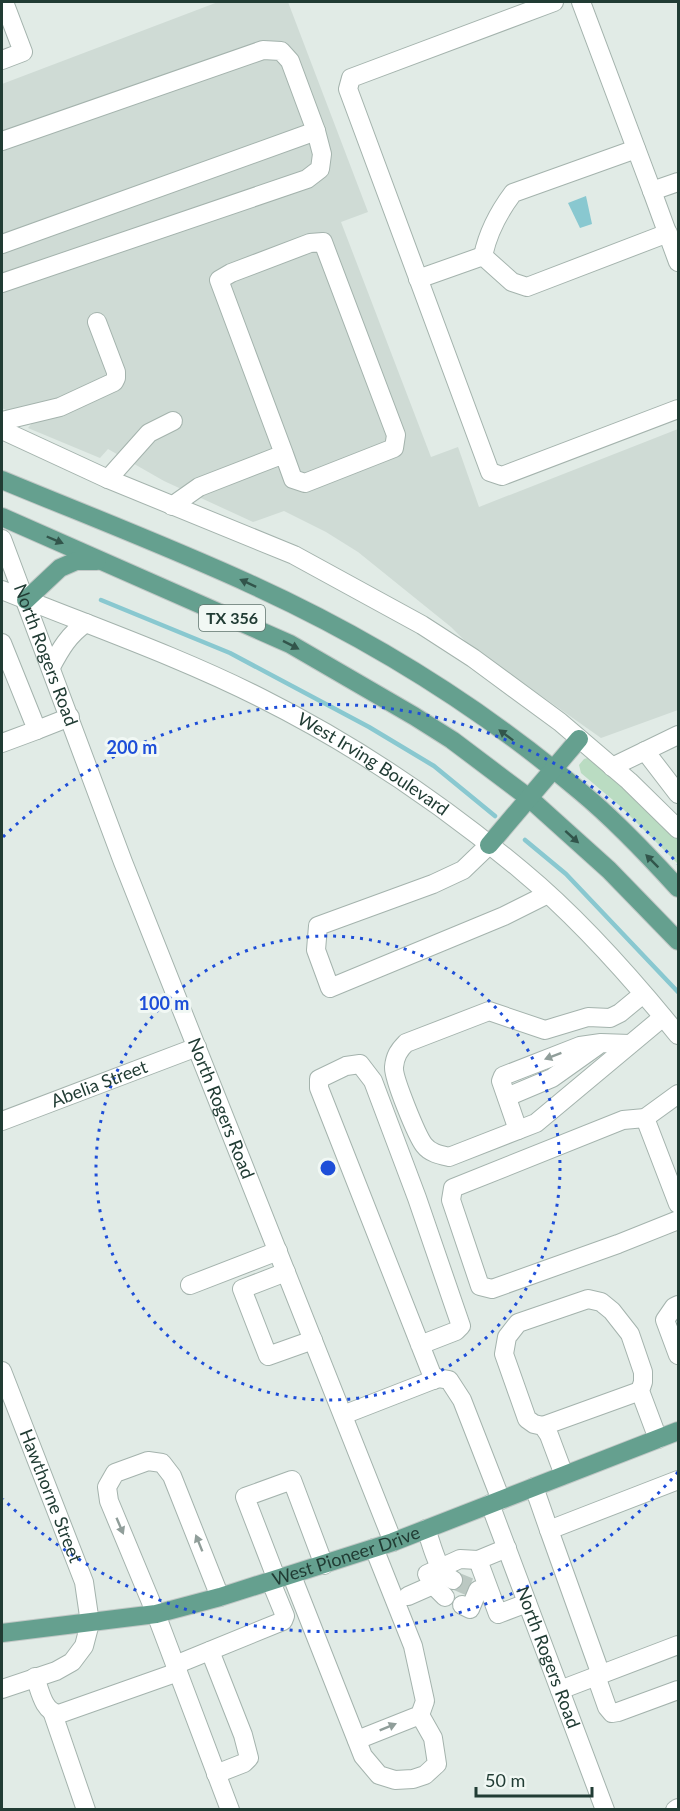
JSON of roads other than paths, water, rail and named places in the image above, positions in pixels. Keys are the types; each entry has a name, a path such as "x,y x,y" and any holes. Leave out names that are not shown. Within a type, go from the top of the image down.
{"main road":[{"name":"TX 356","path":"2,480 249,583 381,652 480,715 582,793 678,888"},
{"name":"TX 356","path":"2,517 290,644 452,740 529,798 609,870 678,941"},
{"path":"26,600 60,568 76,561 98,561"},
{"path":"489,845 579,739"},
{"name":"West Pioneer Drive","path":"2,1633 156,1614 220,1598 393,1542 678,1431"}],"street":[{"path":"554,2 351,78 348,89 490,472 502,476 678,409"},
{"path":"581,2 678,262"},
{"path":"2,60 22,52 4,5"},
{"path":"2,141 264,50 281,51 290,62 316,131 322,154 320,169 307,179 2,283"},
{"path":"2,244 316,131"},
{"path":"483,256 488,234 513,193 636,149"},
{"path":"652,191 678,182"},
{"path":"483,256 512,282 527,287 668,233"},
{"path":"323,242 396,435 394,448 305,483 293,479 284,454 219,280 231,273 310,243 323,242"},
{"path":"418,279 483,256"},
{"path":"2,421 60,407 114,382 116,372 98,322"},
{"path":"108,479 149,433 173,421"},
{"path":"2,430 108,479 294,555 422,625 473,658 579,739 678,829"},
{"path":"172,506 199,487 284,454"},
{"name":"North Rogers Road","path":"2,539 123,862 393,1542"},
{"name":"West Irving Boulevard","path":"2,590 147,647 248,692 347,744 388,771 523,872 603,948 678,1035"},
{"path":"51,667 63,645 77,629 86,623"},
{"path":"2,643 37,730"},
{"path":"2,743 70,717"},
{"path":"612,767 678,735"},
{"path":"645,751 678,794"},
{"path":"489,845 463,870 433,884 318,926 316,950 330,988 504,916 548,894"},
{"path":"643,994 620,1013 610,1018 588,1017 545,1030 489,1011 406,1042 396,1053 394,1069 399,1088 424,1145 434,1154 449,1157 536,1123 663,1017"},
{"path":"518,1130 501,1081 503,1076 580,1046 601,1043 630,1044"},
{"name":"Abelia Street","path":"2,1121 197,1047"},
{"path":"343,1415 434,1380 420,1345 319,1088 319,1079 346,1066 360,1064 373,1081 461,1326 456,1331 420,1345"},
{"path":"678,1094 645,1118 623,1120 453,1188 451,1200 480,1286 492,1289 678,1220"},
{"path":"645,1118 678,1204"},
{"path":"190,1285 278,1251"},
{"path":"286,1272 242,1289 268,1356 313,1340"},
{"path":"640,1391 543,1426 534,1424 527,1419 504,1354 507,1337 518,1323 588,1299 602,1302 630,1334 643,1372 640,1391 658,1439"},
{"path":"678,1305 665,1320 678,1355"},
{"name":"Hawthorne Street","path":"2,1371 84,1582 90,1623"},
{"name":"North Rogers Road","path":"434,1380 438,1378 449,1380 462,1400 496,1502 507,1548 605,1809"},
{"path":"543,1426 549,1435 564,1475"},
{"path":"220,1598 172,1476 162,1463 148,1461 115,1473 107,1487 109,1501 156,1614 230,1809"},
{"path":"324,1565 292,1479 245,1497 280,1579 363,1756 379,1775 395,1780 413,1779 425,1775 437,1764 433,1738 420,1715"},
{"path":"549,1530 678,1480"},
{"path":"534,1487 599,1675 607,1707 612,1713 618,1712 678,1690"},
{"path":"426,1529 466,1584 498,1614 527,1603"},
{"path":"357,1740 420,1715 425,1701 413,1646 375,1548"},
{"path":"466,1584 427,1574 446,1596 470,1609 466,1584 460,1559 478,1560 507,1548"},
{"path":"466,1584 478,1560"},
{"path":"53,1714 59,1714 177,1669 210,1651 283,1621 285,1616 280,1579"},
{"path":"408,1596 446,1596"},
{"path":"2,1689 56,1671 72,1662 84,1646 90,1623"},
{"path":"560,1690 678,1645"},
{"path":"210,1651 243,1735 249,1758 244,1763 216,1774"},
{"path":"35,1677 47,1708 53,1714 86,1809"}],"water":[{"path":"586,196 592,224 580,228 568,203"}],"waterway":[{"path":"101,600 230,653 369,727 434,766 495,816"},
{"path":"525,840 566,874 678,992"}],"tunnel":[{"path":"453,1580 470,1587"}]}
